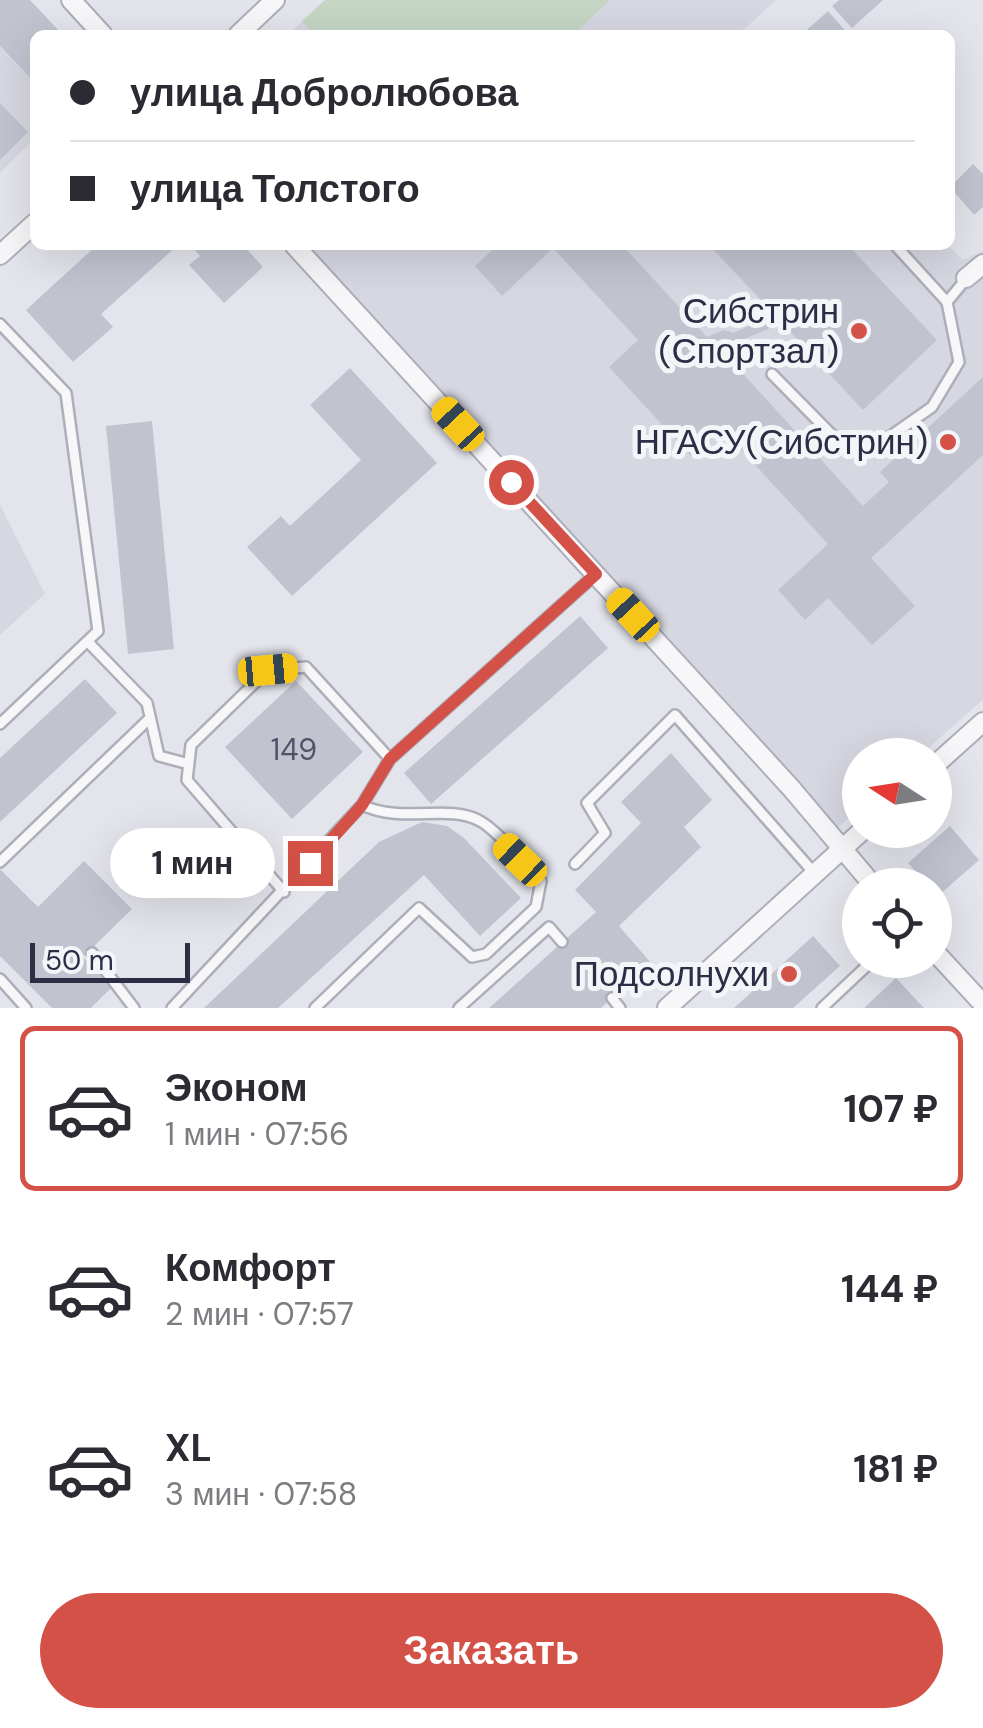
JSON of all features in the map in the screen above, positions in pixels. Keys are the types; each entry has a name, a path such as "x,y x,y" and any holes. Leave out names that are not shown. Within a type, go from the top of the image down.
{"street":[{"path":"71,0 98,30"},
{"path":"243,30 272,1"},
{"path":"0,255 30,228"},
{"path":"299,250 792,788 857,868"},
{"path":"966,278 983,264"},
{"path":"952,750 983,722"},
{"path":"666,1008 841,850"},
{"path":"952,970 983,1004"}],"lane":[{"path":"772,374 834,437 875,448 932,407 960,362 947,302 900,250"},
{"path":"947,302 966,278"},
{"path":"0,324 66,393 98,631 0,724"},
{"path":"172,1008 362,805 390,759 596,574"},
{"path":"88,642 146,703 159,756 189,764"},
{"path":"284,892 187,780 191,745 268,670 306,666 390,759"},
{"path":"576,864 606,833 588,803 675,716 815,874"},
{"path":"0,862 150,718"},
{"path":"315,1008 418,908 472,958 486,954 536,907 541,881 478,819 443,814 386,816 362,805"},
{"path":"459,1008 548,927 562,942"},
{"path":"92,953 134,1008"},
{"path":"822,1008 854,978"},
{"path":"0,979 26,1008"},
{"path":"612,998 620,1008"}],"shaded area":[{"path":"325,0 776,0 743,30 293,30"},
{"path":"0,47 30,78 30,143 0,173"},
{"path":"300,250 953,250 963,260 983,251 983,700 939,738 842,738 842,824 837,828"},
{"path":"0,505 45,594 0,635"}],"green space":[{"path":"325,0 610,0 578,30 310,30 302,21"}],"building":[{"path":"0,0 30,0 58,30 30,30 30,78 0,46"},
{"path":"839,0 883,0 852,28 832,6"},
{"path":"828,11 845,30 807,30"},
{"path":"0,103 28,132 0,160"},
{"path":"973,164 983,174 983,207 974,215 955,193 955,182"},
{"path":"92,250 172,250 101,314 113,327 73,362 26,310"},
{"path":"195,250 248,250 263,267 224,303 189,265 200,256"},
{"name":"НГАСУ(Сибстрин)","path":"493,250 551,250 502,296 475,266"},
{"name":"НГАСУ(Сибстрин)","path":"555,250 627,250 707,337 724,330 733,333 775,315 714,250 853,250 937,340 863,410 782,323 740,341 737,367 863,506 889,482 880,472 983,377 983,455 871,558 915,606 872,645 828,598 805,620 778,590 828,544 722,429 692,457 609,367 638,340"},
{"path":"350,368 437,463 292,596 247,547 281,516 290,526 361,460 310,405"},
{"path":"152,421 174,649 128,654 106,426"},
{"path":"580,616 608,648 431,804 404,773"},
{"path":"85,679 117,713 0,822 0,758"},
{"path":"296,681 363,752 292,819 225,747"},
{"path":"671,753 712,800 684,827 701,847 619,926 651,963 601,1008 489,1008 596,912 575,890 641,823 621,802"},
{"path":"422,822 447,826 464,838 521,898 480,936 424,875 278,1008 204,1008 379,842"},
{"path":"952,828 979,860 952,884 952,868 913,868 908,863 925,848 952,848"},
{"path":"84,861 132,909 83,957 112,987 91,1008 52,1008 0,956 0,869 38,907"},
{"path":"813,936 840,966 793,1008 734,1008"},
{"path":"896,978 924,1008 864,1008"}],"place":[{"name":"Сибстрин (Спортзал)","path":"859,331"},
{"name":"НГАСУ(Сибстрин)","path":"948,442"},
{"name":"Подсолнухи","path":"789,974"}],"route":[{"path":"310,863 362,805 390,759 596,574 511,482"}]}
